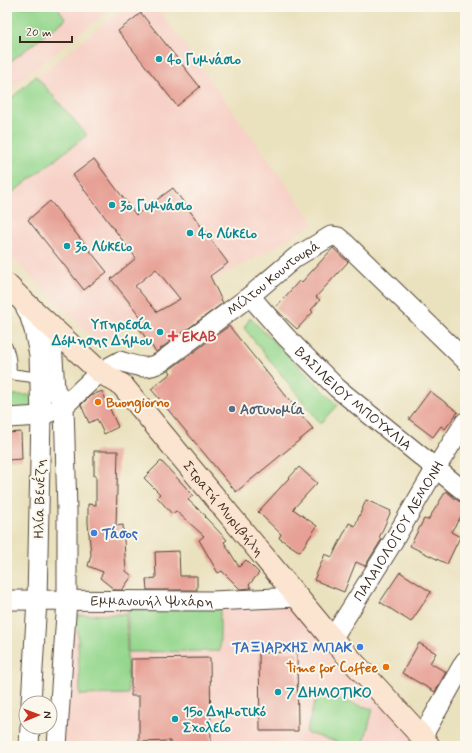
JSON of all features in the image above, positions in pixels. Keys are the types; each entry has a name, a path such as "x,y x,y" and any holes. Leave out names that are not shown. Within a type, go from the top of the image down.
{"main road":[{"name":"Στρατή Μυριβήλη","path":"13,291 100,372 122,385 332,639 426,742"}],"street":[{"name":"Μίλτου Κουντουρά","path":"100,372 120,361 145,368 154,366 161,362 250,296 296,257 331,236 338,237 344,242 465,360"},
{"name":"Ηλία Βενέζη","path":"13,291 29,314 39,355 41,416 36,600 31,695"},
{"name":"ΒΑΣΙΛΕΙΟΥ ΜΠΟΥΧΛΙΑ","path":"250,296 286,337 337,388 465,492"},
{"path":"51,327 55,389 64,406"},
{"path":"7,418 41,416 64,406 100,372"},
{"name":"Ηλία Βενέζη","path":"57,746 67,600 67,511 64,406"},
{"name":"ΠΑΛΑΙΟΛΟΓΟΥ ΛΕΜΟΝΗ","path":"332,639 388,550 465,422"},
{"name":"Εμμανουήλ Ψυχάρη","path":"7,600 212,601 297,597"},
{"path":"426,742 465,661"},
{"path":"29,746 30,735"}],"lane":[{"path":"7,347 11,361 11,367 8,374 40,378"}],"shaded area":[{"path":"7,7 113,7 7,91"},
{"path":"125,7 157,7 314,223 256,258 200,287 99,344 7,253 7,100"},
{"path":"289,604 422,746 62,746 71,606"}],"green space":[{"path":"7,7 57,7 66,19 7,64"},
{"path":"36,76 87,135 7,197 7,102"},
{"path":"250,318 338,405 321,424 244,328"},
{"path":"7,395 40,396 41,416 7,418"},
{"path":"220,607 220,651 128,652 128,608"},
{"path":"126,614 128,694 80,695 77,615"},
{"path":"317,694 373,709 363,746 353,746 306,733"}],"building":[{"name":"4ο Γυμνάσιο","path":"141,13 200,87 177,106 118,31"},
{"path":"94,159 136,215 173,188 228,263 210,276 223,303 156,352 136,324 143,320 111,279 136,258 73,175","holes":["156,269 180,299 157,312 135,286"]},
{"name":"3ο Λύκειο","path":"50,201 107,272 84,290 28,220"},
{"path":"333,248 348,262 316,297 320,300 311,310 313,312 297,329 275,308 299,281 301,283"},
{"name":"Αστυνομία","path":"229,326 313,429 236,492 151,389 171,373 169,370"},
{"path":"102,391 118,427 104,434 97,419 89,423 81,405 90,396"},
{"path":"430,391 458,412 445,429 441,426 433,437 409,419"},
{"path":"21,432 22,459 7,460 7,433"},
{"path":"94,451 118,451 116,526 123,525 126,571 132,576 122,590 115,590 100,578 103,572 88,566 91,555 88,504 96,505"},
{"path":"161,461 193,495 188,500 206,516 205,517 227,540 224,542 239,567 246,560 259,573 249,585 251,588 240,589 222,571 218,573 199,540 204,536 176,511 172,514 157,497 160,494 144,478"},
{"path":"299,467 317,483 293,509 317,526 300,552 279,538 281,534 258,512"},
{"path":"446,491 458,501 465,503 465,510 451,532 460,537 447,564 410,546 424,519 428,520"},
{"path":"366,500 391,511 379,538 382,539 365,566 356,562 344,592 314,580 325,554 332,557 349,523 355,526"},
{"path":"179,551 180,576 197,576 197,590 147,590 146,579 156,578 155,552"},
{"path":"400,572 431,592 411,622 380,602"},
{"path":"419,643 436,653 430,663 446,672 435,692 402,673"},
{"name":"7 ΔΗΜΟΤΙΚΟ","path":"297,652 298,731 260,731 259,653"},
{"name":"15o Δημοτικό Σχολείο","path":"210,658 211,746 170,746 170,741 139,742 139,696 131,696 131,659"}],"place":[{"name":"4ο Γυμνάσιο","path":"159,59"},
{"name":"3ο Γυμνάσιο","path":"112,205"},
{"name":"4ο Λύκειο","path":"190,233"},
{"name":"3ο Λύκειο","path":"67,246"},
{"name":"Υπηρεσία Δόμησης Δήμου","path":"160,332"},
{"name":"ΕΚΑΒ","path":"173,336"},
{"name":"Buongiorno","path":"98,402"},
{"name":"Αστυνομία","path":"232,409"},
{"name":"Τάσος","path":"94,533"},
{"name":"ΤΑΞΙΑΡΧΗΣ ΜΠΑΚ","path":"360,647"},
{"name":"Time for Coffee","path":"386,667"},
{"name":"7 ΔΗΜΟΤΙΚΟ","path":"278,692"},
{"name":"15o Δημοτικό Σχολείο","path":"175,719"}]}
